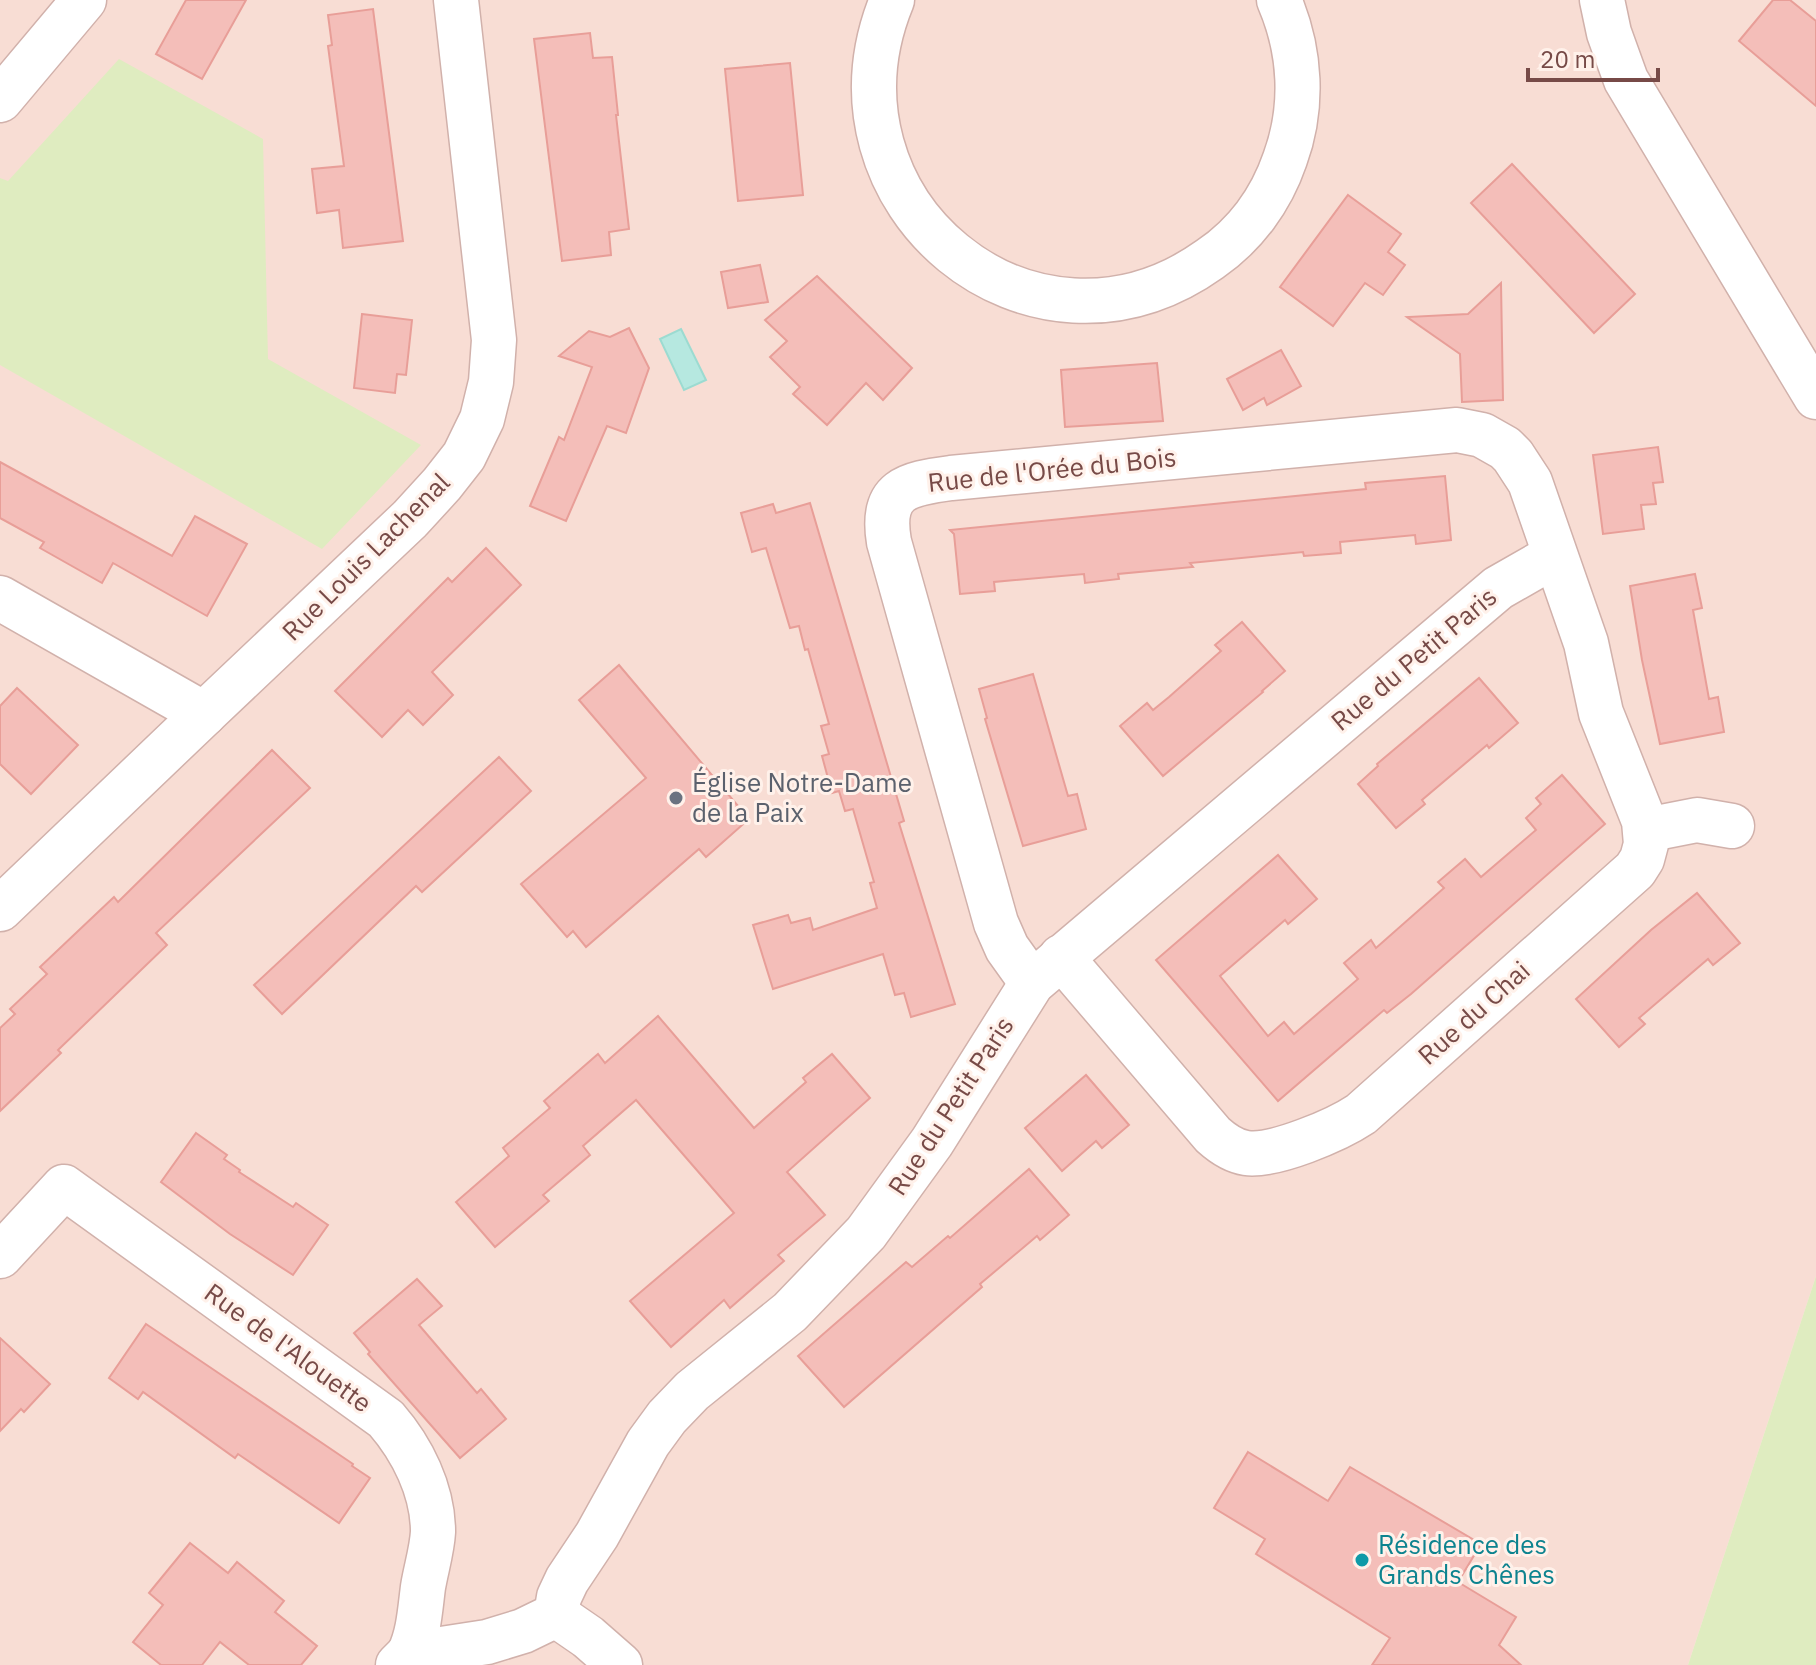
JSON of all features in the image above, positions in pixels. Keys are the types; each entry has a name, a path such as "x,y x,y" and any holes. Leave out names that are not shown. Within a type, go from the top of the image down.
{"street":[{"path":"0,100 84,0"},
{"name":"Rue Louis Lachenal","path":"0,909 410,519 464,456 482,419 491,382 494,340 456,0"},
{"path":"892,0 875,54 874,107 885,157 908,204 942,244 982,274 1030,292 1080,300 1130,295 1178,279 1221,252 1240,234 1270,194 1290,148 1298,98 1295,50 1279,0"},
{"path":"1602,0 1609,33 1626,80 1816,397"},
{"name":"Rue de l'Orée du Bois","path":"1047,970 1007,948 996,923 893,557 887,518 888,509 897,493 914,484 951,478 1441,431 1470,431 1505,448 1522,468 1539,505 1554,556"},
{"path":"1554,556 1586,643 1601,713 1646,830 1697,820 1732,826"},
{"name":"Rue du Petit Paris","path":"556,1615 559,1597 567,1580 667,1417 692,1391 790,1312 866,1233 932,1142 1047,970 1498,588 1554,556"},
{"path":"0,598 204,714"},
{"name":"Rue du Chai","path":"1047,970 1213,1135 1237,1151 1264,1153 1330,1132 1361,1114 1635,870 1644,852 1646,830"},
{"name":"Rue de l'Alouette","path":"0,1256 64,1187 386,1419 409,1448 417,1465 433,1532 419,1623 403,1660"},
{"path":"403,1660 487,1642 523,1631 556,1615 620,1665"}],"shaded area":[{"path":"0,0 1816,0 1816,1276 1688,1665 0,1665"}],"green space":[{"path":"119,59 263,139 268,359 421,445 322,549 0,365 0,178 8,181"},
{"path":"1816,1276 1816,1665 1688,1665"}],"water":[{"path":"681,329 706,380 684,390 660,339"}],"building":[{"path":"186,0 246,0 202,79 156,54"},
{"path":"1773,0 1790,0 1816,21 1816,106 1739,41"},
{"path":"373,9 403,241 343,248 339,210 317,213 312,169 344,166 328,46 332,45 328,15"},
{"path":"590,33 593,58 612,57 629,229 609,232 611,255 562,261 534,39"},
{"path":"790,63 803,195 738,201 725,69"},
{"path":"1512,164 1635,294 1594,333 1471,203"},
{"path":"1348,195 1401,234 1388,252 1405,265 1383,295 1365,283 1333,326 1280,287"},
{"path":"760,265 768,302 728,308 721,272"},
{"path":"817,276 912,368 883,400 866,383 827,425 793,394 800,387 770,357 787,341 765,320"},
{"path":"1501,283 1503,400 1462,402 1460,354 1407,317 1468,314"},
{"path":"362,314 412,320 406,375 397,374 395,393 354,388"},
{"path":"629,328 649,368 626,433 607,426 566,521 530,506 559,437 564,440 592,367 559,356 589,331 610,337"},
{"path":"1281,350 1301,386 1267,405 1264,398 1243,410 1227,379"},
{"path":"1157,363 1163,421 1065,427 1061,370"},
{"path":"1658,447 1663,482 1653,483 1656,504 1641,505 1644,529 1603,534 1593,455"},
{"path":"0,462 172,556 195,516 247,544 207,616 113,563 102,583 40,548 44,542 0,518"},
{"path":"1445,476 1451,540 1416,544 1415,535 1340,542 1341,553 1304,556 1303,552 1190,563 1193,567 1118,574 1119,579 1085,583 1084,574 994,582 995,591 960,594 954,534 950,530 1366,489 1365,483"},
{"path":"810,503 904,821 899,823 955,1004 911,1017 904,993 895,995 883,954 773,989 753,925 788,915 791,923 810,918 813,930 877,908 870,883 874,882 853,809 845,811 839,791 832,793 822,756 829,754 821,726 829,724 808,649 805,650 799,626 790,628 766,548 752,552 741,513 773,504 776,513"},
{"path":"486,548 521,585 432,672 453,695 423,725 408,710 382,737 335,691 448,578 452,582"},
{"path":"1695,574 1702,608 1693,610 1709,699 1718,697 1724,732 1660,744 1630,586"},
{"path":"1242,622 1285,671 1163,776 1120,726 1147,703 1153,710 1169,697 1221,651 1215,645"},
{"name":"Église Notre-Dame de la Paix","path":"619,665 749,819 706,857 699,849 586,947 573,931 567,937 521,884 646,778 579,700"},
{"path":"1033,674 1068,796 1077,794 1086,829 1023,846 979,689"},
{"path":"1479,678 1518,723 1422,800 1425,804 1396,828 1358,784 1377,764"},
{"path":"17,688 78,745 31,794 0,764 0,706"},
{"path":"272,750 310,788 156,933 167,945 0,1111 0,1028 15,1014 10,1009 47,974 40,967 114,897 118,902"},
{"path":"499,757 531,791 422,892 416,886 282,1014 254,985"},
{"path":"1562,775 1605,824 1411,994 1387,1013 1384,1010 1278,1101 1156,960 1278,855 1317,899 1288,924 1285,920 1220,976 1268,1036 1284,1022 1294,1034 1358,979 1344,963 1371,940 1376,948 1444,888 1438,882 1465,859 1481,877 1536,830 1526,818 1541,804 1536,798"},
{"path":"1697,893 1740,943 1713,965 1708,959 1639,1018 1645,1024 1619,1047 1576,999 1651,930"},
{"path":"658,1016 754,1128 806,1082 803,1078 832,1054 870,1098 787,1172 825,1215 778,1255 784,1261 730,1308 724,1300 671,1347 630,1301 734,1213 636,1100 583,1146 590,1155 543,1195 549,1201 495,1247 456,1202 509,1156 503,1148 550,1108 544,1101 598,1054 605,1063"},
{"path":"1086,1075 1129,1125 1102,1148 1096,1141 1062,1171 1025,1128"},
{"path":"196,1133 227,1155 224,1159 239,1172 293,1207 296,1203 328,1225 293,1275 230,1234 161,1182"},
{"path":"1029,1169 1069,1215 1040,1240 1037,1236 980,1284 982,1287 844,1407 798,1356 906,1262 912,1267"},
{"path":"417,1279 442,1306 419,1325 477,1393 481,1389 506,1419 460,1458 368,1354 370,1352 354,1333"},
{"path":"146,1324 370,1478 339,1523 238,1454 235,1458 143,1392 138,1399 109,1378"},
{"path":"0,1338 50,1384 24,1412 21,1409 0,1431"},
{"name":"Résidence des Grands Chênes","path":"1248,1452 1328,1501 1350,1467 1481,1544 1458,1582 1516,1617 1499,1645 1521,1665 1372,1665 1390,1638 1256,1554 1265,1539 1214,1508"},
{"path":"190,1543 228,1573 237,1562 284,1601 275,1612 317,1646 301,1665 249,1665 220,1642 202,1665 161,1665 133,1642 163,1605 149,1593"}],"place":[{"name":"Église Notre-Dame de la Paix","path":"676,798"},
{"name":"Résidence des Grands Chênes","path":"1362,1560"}]}
